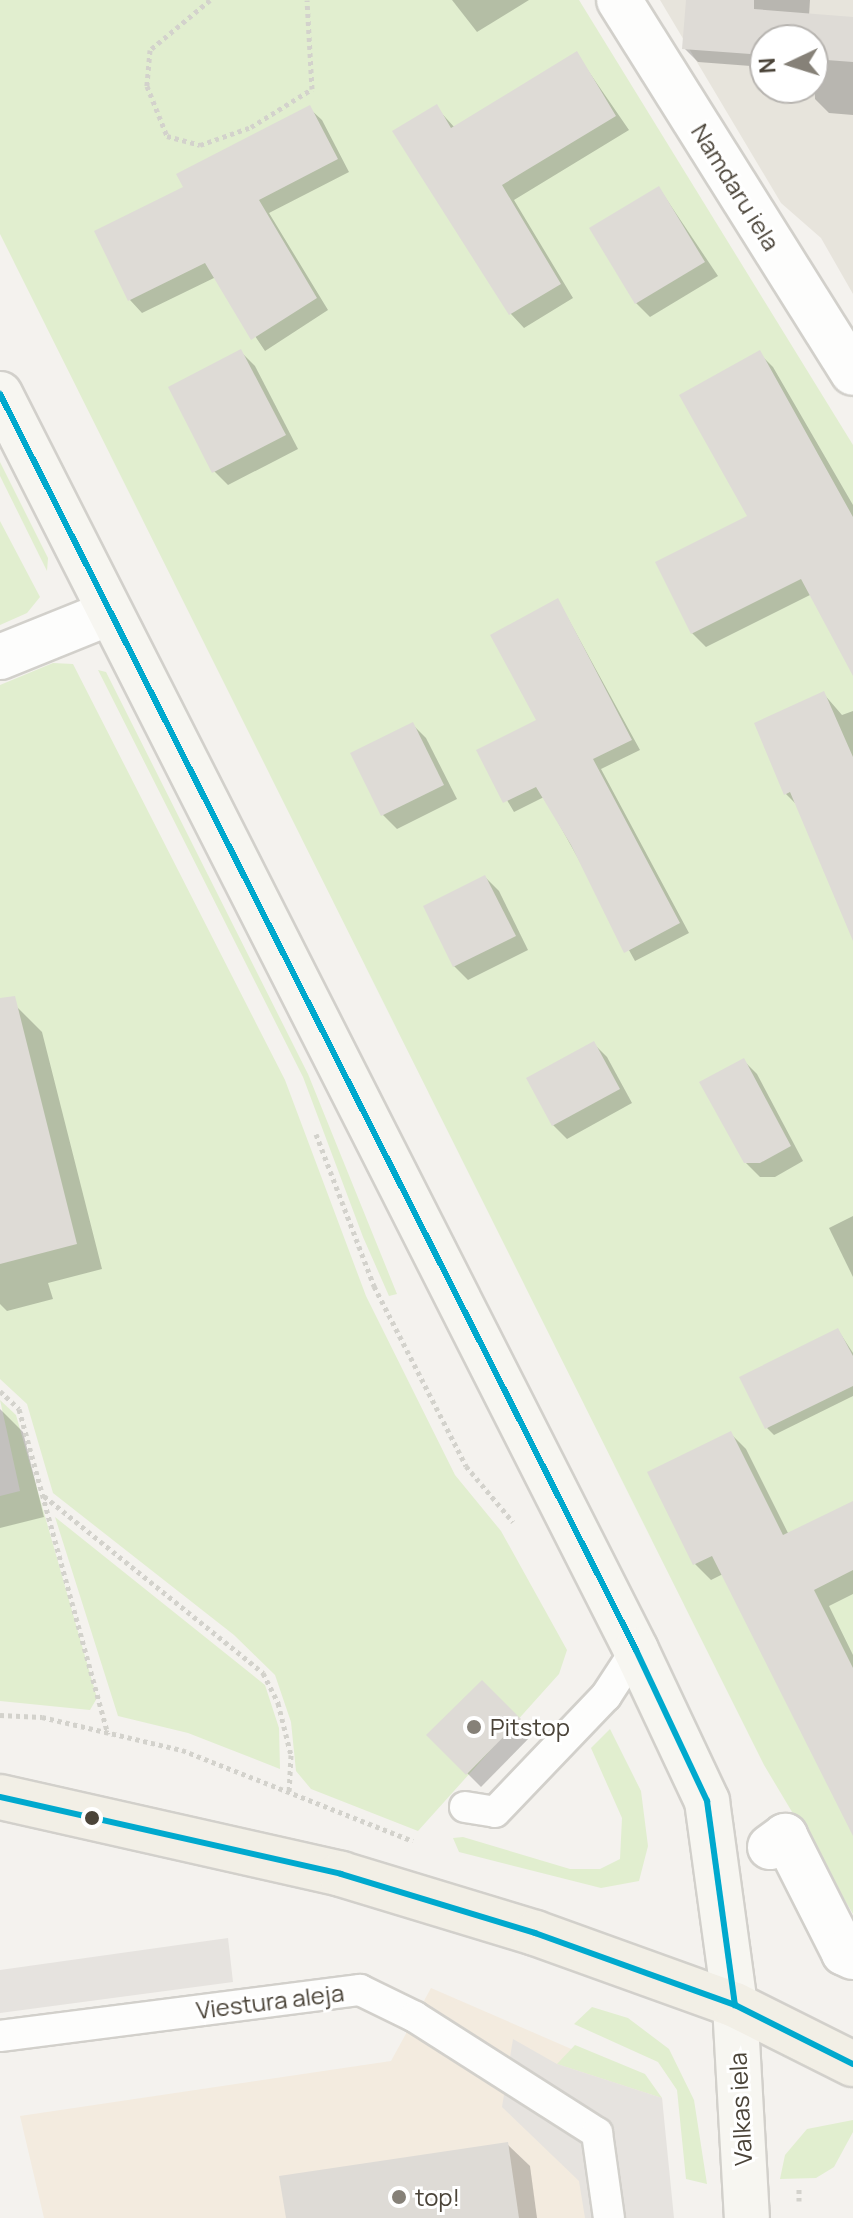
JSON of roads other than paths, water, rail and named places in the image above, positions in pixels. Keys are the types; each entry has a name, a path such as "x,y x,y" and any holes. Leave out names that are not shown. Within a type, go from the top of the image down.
{"main road":[{"name":"Valkas iela","path":"0,394 636,1650 707,1801 735,2005 747,2218"},
{"path":"0,1797 341,1874 535,1933 735,2005 853,2064"}],"street":[{"name":"Namdaru iela","path":"619,0 853,373"},
{"path":"0,657 109,613"},
{"path":"770,1847 785,1836 844,1953 853,1957"}],"lane":[{"path":"465,1807 495,1812 606,1696 636,1650"},
{"name":"Viestura aleja","path":"0,2036 360,1990 415,2017 597,2133 609,2218"}],"place":[{"name":"Pitstop","path":"474,1727"},
{"name":"top!","path":"399,2197"}]}
